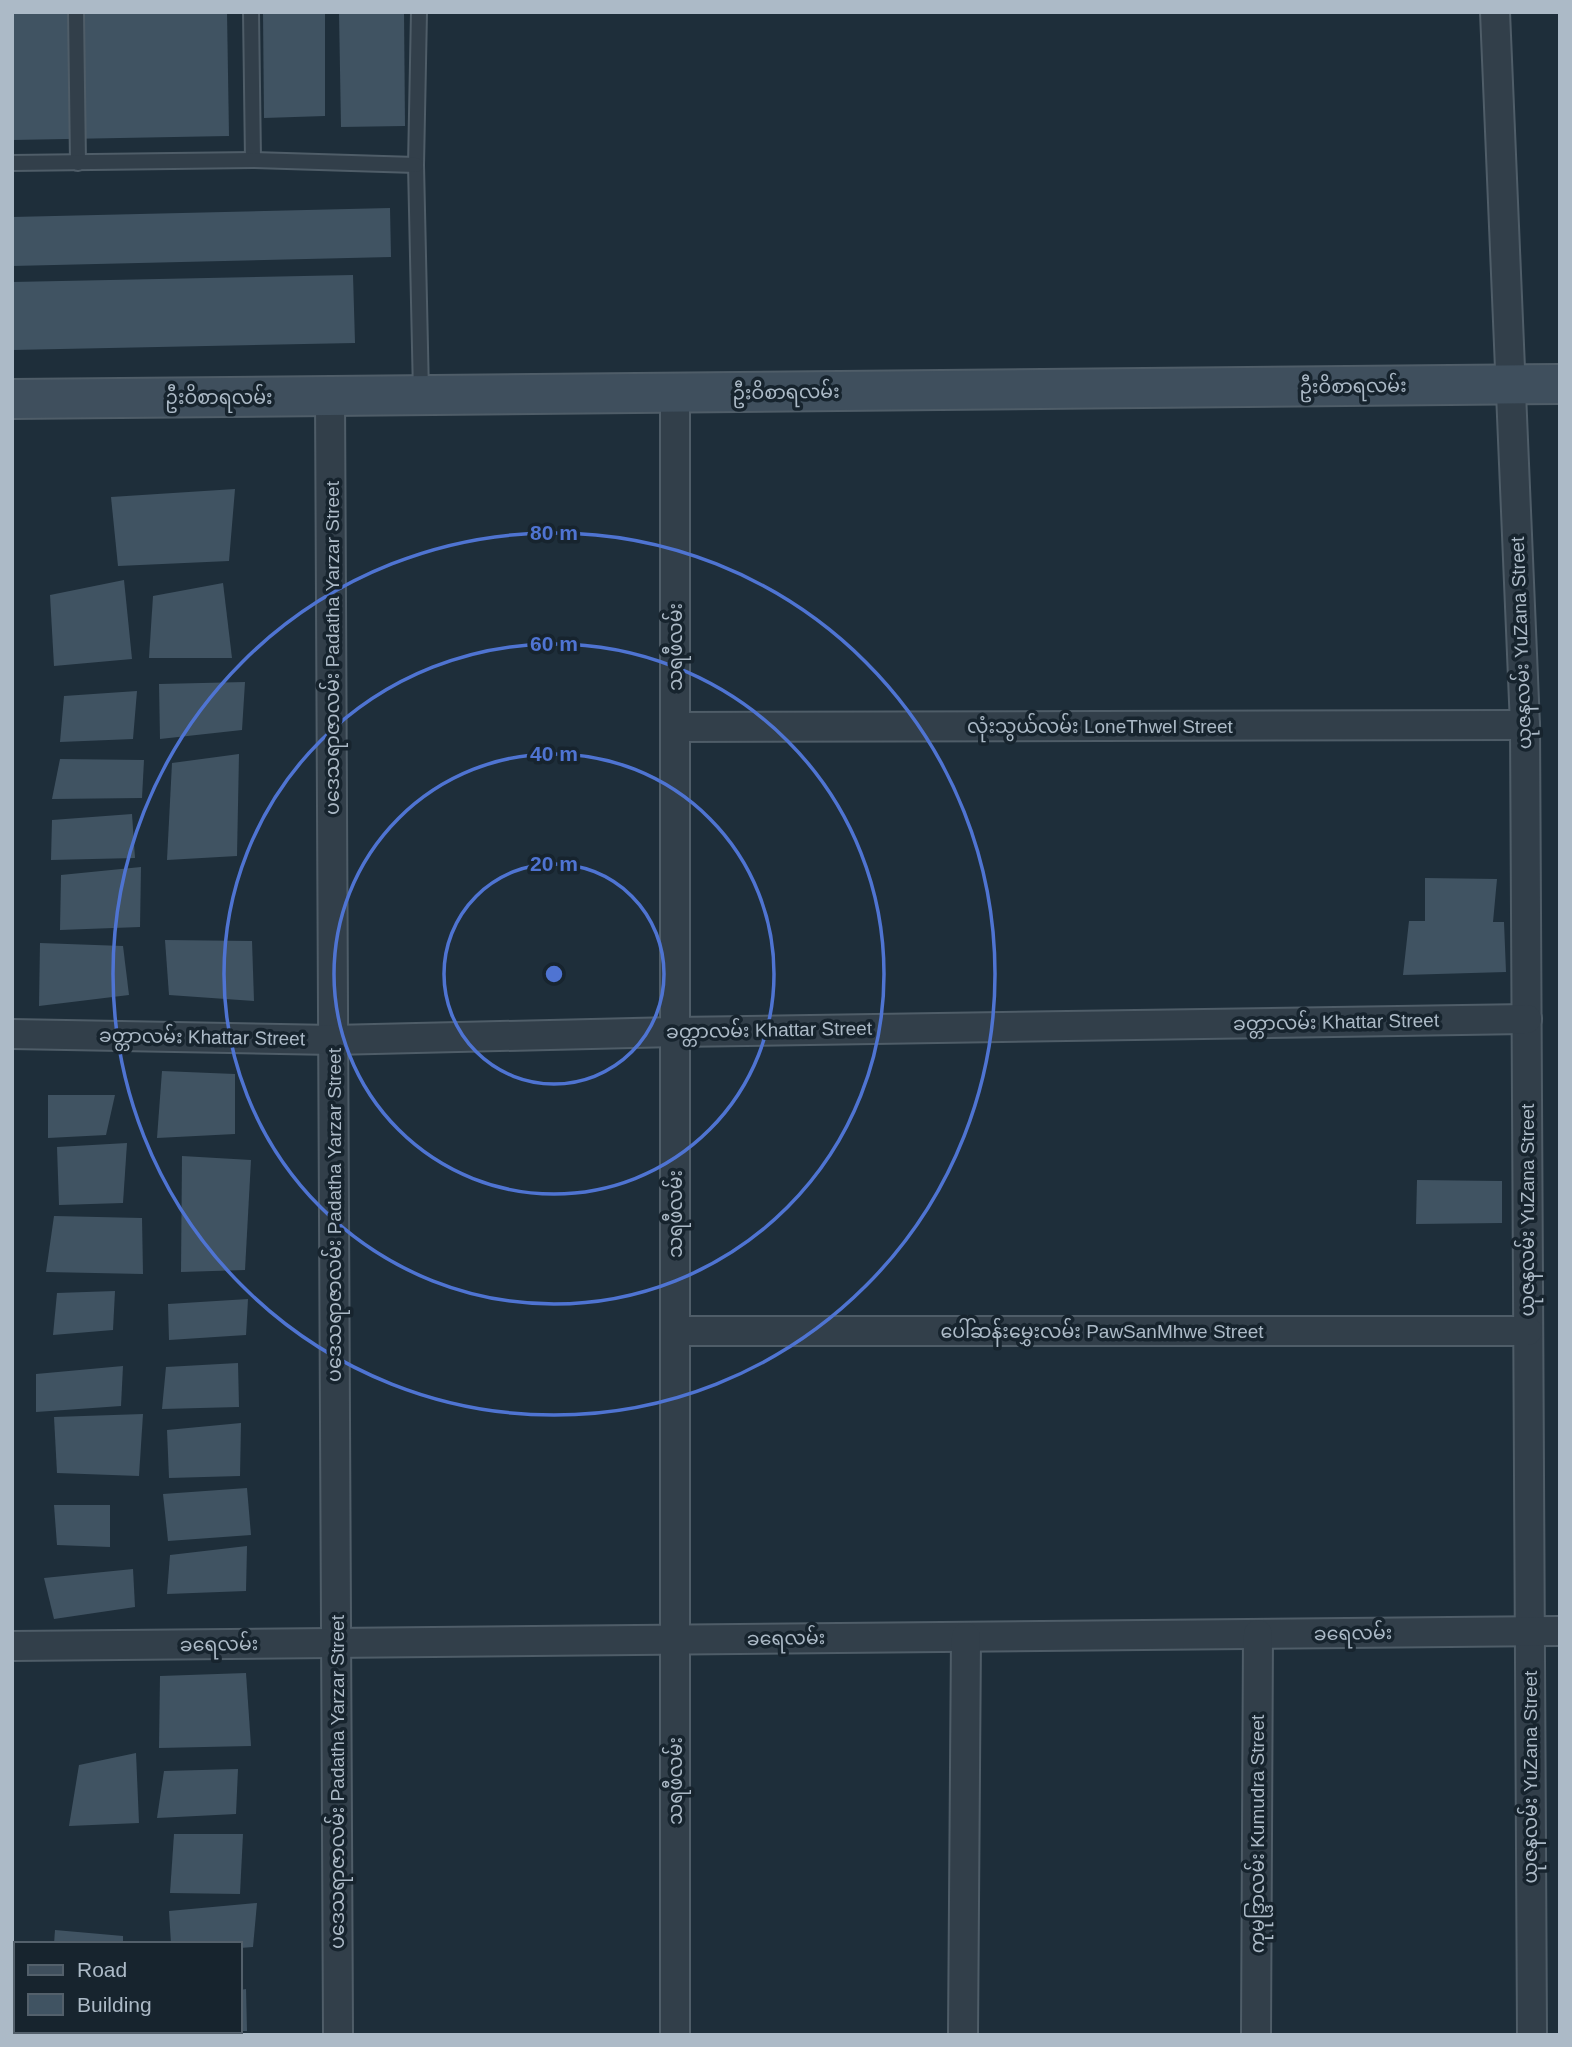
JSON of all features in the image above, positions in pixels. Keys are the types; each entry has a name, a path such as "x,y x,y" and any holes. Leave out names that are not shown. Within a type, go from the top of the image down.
{"main road":[{"name":"ဦးဝိစာရလမ်း","path":"12,399 1560,384"}],"street":[{"name":"ယုဇနလမ်း YuZana Street","path":"1495,12 1525,725 1532,2035"},
{"name":"သရဖီလမ်း","path":"675,393 675,2035"},
{"name":"ပဒေသရာဇာလမ်း Padatha Yarzar Street","path":"331,396 338,2035"},
{"name":"လုံးသွယ်လမ်း LoneThwel Street","path":"675,727 1525,725"},
{"name":"ခတ္တာလမ်း Khattar Street","path":"12,1034 333,1040 1527,1019"},
{"name":"ပေါ်ဆန်းမွှေးလမ်း PawSanMhwe Street","path":"675,1331 1528,1331"},
{"name":"ခရေလမ်း","path":"12,1646 1560,1631"},
{"name":"ကုမုဒ္ဒြာလမ်း Kumudra Street","path":"1256,2035 1258,1634"},
{"path":"963,2035 966,1637"}],"lane":[{"path":"76,12 78,163"},
{"path":"251,12 253,160"},
{"path":"419,12 416,164 421,394"},
{"path":"12,163 253,160 416,164"}],"building":[{"path":"12,12 227,12 229,136 12,140"},
{"path":"263,12 325,12 325,116 264,118"},
{"path":"339,12 404,12 405,126 341,127"},
{"path":"390,208 391,257 12,266 12,217"},
{"path":"353,275 355,343 12,350 12,282"},
{"path":"235,489 229,561 118,566 111,497"},
{"path":"124,580 132,659 54,666 50,595"},
{"path":"223,583 232,658 149,658 153,596"},
{"path":"245,682 242,730 160,739 159,684"},
{"path":"137,691 133,739 60,742 64,696"},
{"path":"239,754 237,856 167,860 172,763"},
{"path":"60,759 144,760 142,798 52,799"},
{"path":"132,814 135,858 51,860 52,820"},
{"path":"141,867 140,927 60,930 61,875"},
{"path":"1425,878 1497,879 1493,922 1504,922 1506,972 1403,975 1409,921 1425,921"},
{"path":"165,940 252,941 254,1001 169,995"},
{"path":"40,943 123,946 129,995 39,1006"},
{"path":"162,1071 235,1074 235,1134 157,1138"},
{"path":"48,1095 115,1095 106,1135 48,1138"},
{"path":"127,1143 123,1203 59,1205 57,1147"},
{"path":"182,1156 251,1160 245,1270 181,1272"},
{"path":"1417,1180 1502,1181 1502,1223 1416,1224"},
{"path":"54,1216 142,1218 143,1274 46,1272"},
{"path":"115,1291 113,1330 53,1335 57,1293"},
{"path":"248,1299 246,1335 169,1340 168,1304"},
{"path":"238,1363 239,1407 162,1409 166,1367"},
{"path":"123,1366 121,1406 36,1412 36,1374"},
{"path":"143,1414 139,1476 57,1473 54,1417"},
{"path":"241,1423 240,1476 169,1478 167,1430"},
{"path":"247,1488 251,1535 168,1541 163,1494"},
{"path":"54,1505 110,1505 110,1547 57,1545"},
{"path":"247,1546 246,1591 167,1594 170,1555"},
{"path":"133,1569 135,1607 54,1619 44,1578"},
{"path":"246,1673 251,1746 159,1748 160,1676"},
{"path":"136,1753 139,1823 69,1826 79,1765"},
{"path":"238,1769 236,1814 157,1818 164,1771"},
{"path":"174,1834 243,1834 240,1894 170,1893"},
{"path":"257,1903 253,1947 242,1948 242,1942 171,1942 169,1911"},
{"path":"55,1930 123,1936 123,1942 54,1942"},
{"path":"246,1989 247,2031 242,2031 242,1990"},
{"path":"184,2033 218,2033 185,2035"}]}
